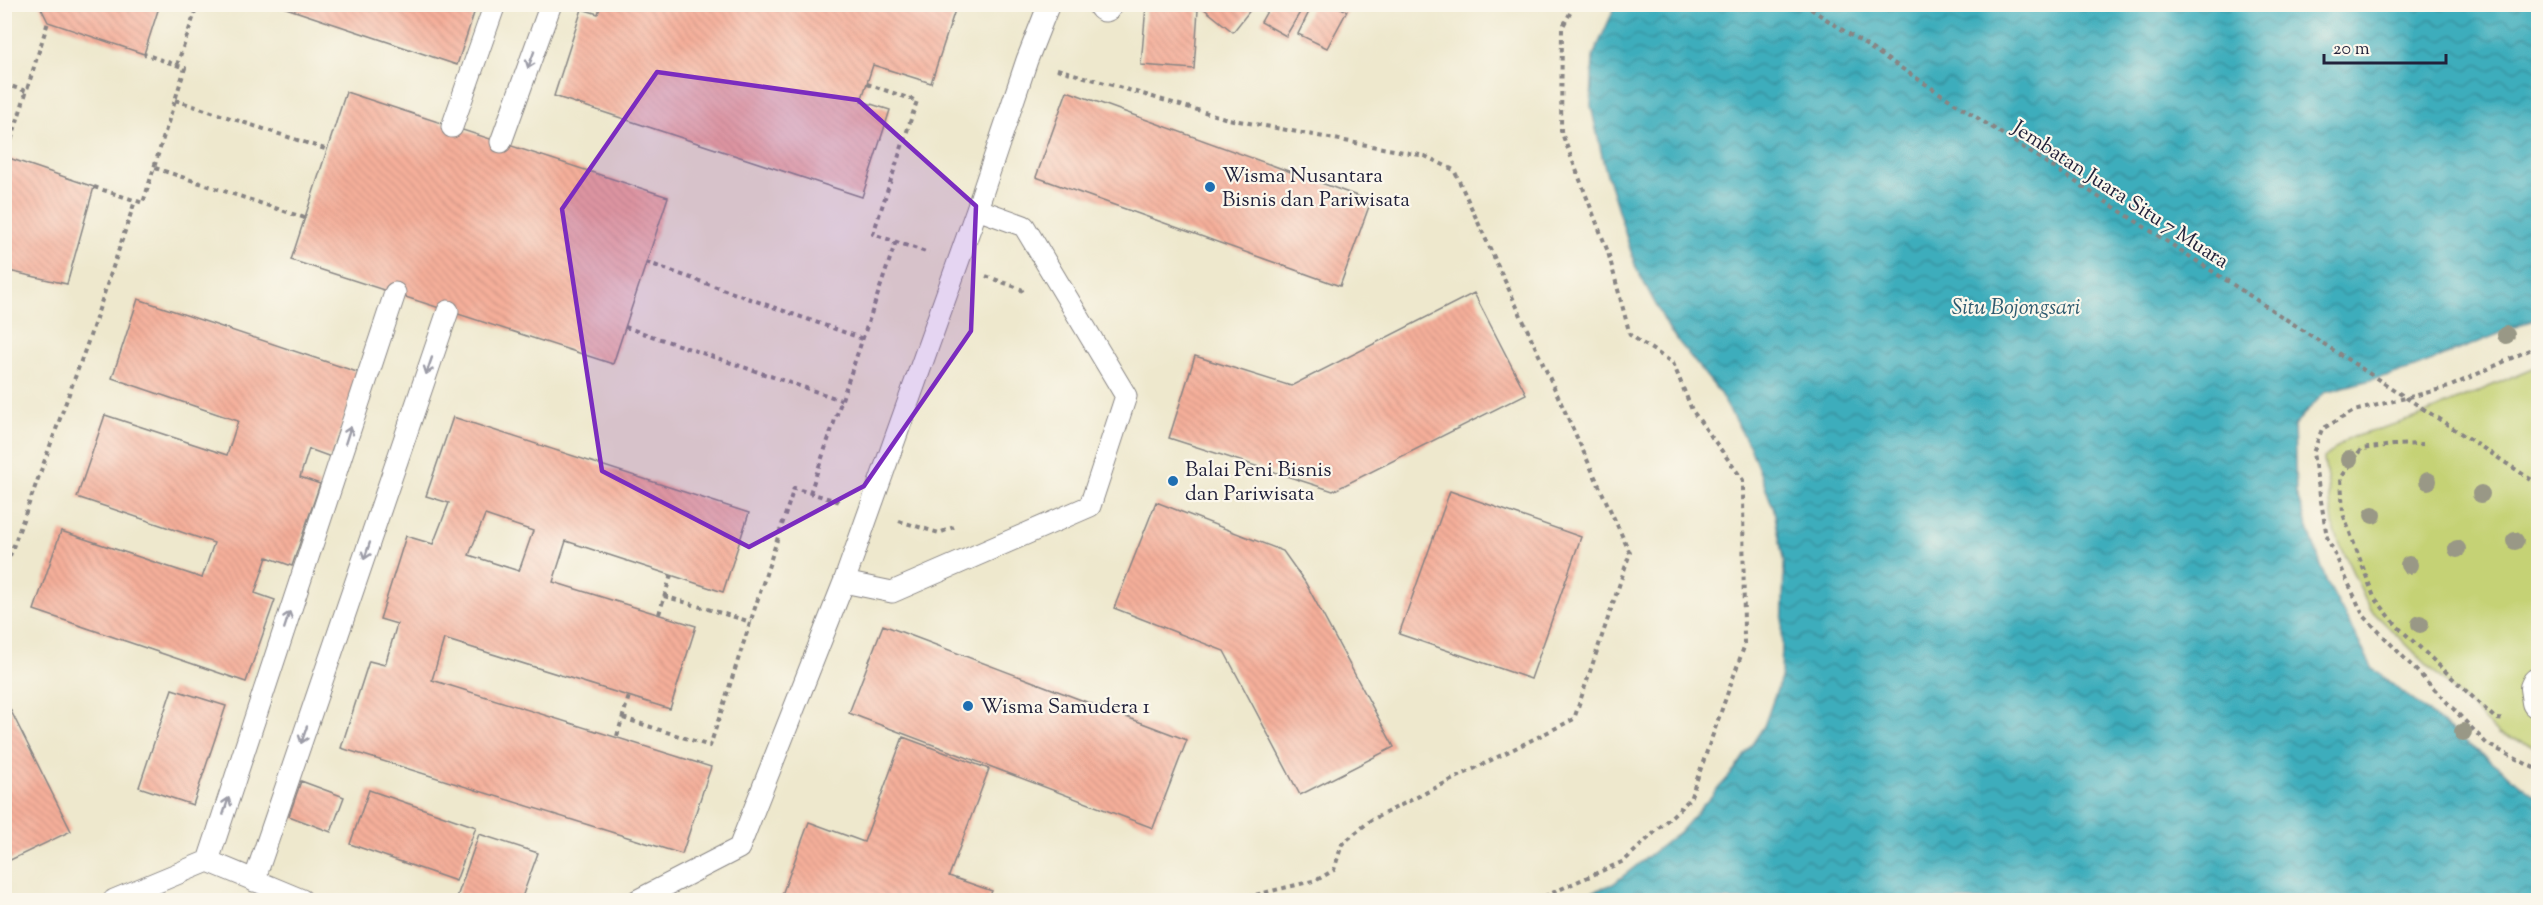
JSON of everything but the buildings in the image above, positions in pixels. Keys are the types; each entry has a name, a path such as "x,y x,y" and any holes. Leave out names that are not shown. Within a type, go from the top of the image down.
{"street":[{"path":"2527,711 2538,684"}],"lane":[{"path":"452,127 495,4"},
{"path":"501,142 550,4"},
{"path":"638,900 740,848 844,582 977,209 1027,60 1049,4"},
{"path":"844,582 892,592 1090,506 1126,396 1024,226 977,209"},
{"path":"207,861 395,293"},
{"path":"254,880 448,311"},
{"path":"114,900 207,861 302,900"}],"path":[{"path":"177,64 198,4"},
{"path":"1536,900 1624,861 1690,800 1744,647 1743,480 1692,410 1672,363 1630,335 1608,252 1561,131 1562,28 1575,4"},
{"name":"Jembatan Juara Situ 7 Muara","path":"1803,4 2538,484"},
{"path":"6,157 48,22"},
{"path":"94,187 143,203 185,68 144,54"},
{"path":"1027,60 1228,119 1425,156 1455,171 1630,553 1574,719 1371,820 1342,844 1334,870 1317,880 1233,900"},
{"path":"4,84 26,91"},
{"path":"867,84 917,101 873,234 1021,289 1028,298"},
{"path":"175,100 328,150"},
{"path":"154,168 305,218"},
{"path":"4,563 8,561 86,350 135,201"},
{"path":"810,493 896,241"},
{"path":"646,262 863,339"},
{"path":"625,327 841,400"},
{"path":"2538,346 2449,387 2354,411 2322,429 2313,453 2326,537 2363,615 2487,744 2538,770"},
{"path":"2423,444 2361,449 2341,478 2343,514 2374,597 2397,626 2496,719 2527,711"},
{"path":"623,718 710,746 794,488 939,533 960,525"},
{"path":"659,614 671,576"},
{"path":"664,596 751,622"},
{"path":"617,736 629,696"}],"highlighted area":[{"path":"657,72 858,100 976,206 971,331 864,486 749,547 602,471 562,209"}],"green space":[{"path":"2538,366 2538,748 2498,734 2369,608 2334,531 2324,458 2347,439 2418,417"}],"water":[{"name":"Situ Bojongsari","path":"1616,5 2538,5 2538,318 2412,369 2325,392 2294,425 2296,493 2326,580 2373,669 2538,798 2538,900 1571,900 1613,884 1679,832 1734,771 1764,726 1781,678 1784,564 1774,510 1750,447 1719,392 1670,331 1636,268 1604,165 1591,106 1593,56"}],"place":[{"name":"Wisma Nusantara Bisnis dan Pariwisata","path":"1210,187"},
{"name":"Balai Peni Bisnis dan Pariwisata","path":"1173,481"},
{"name":"Wisma Samudera 1","path":"968,706"}]}
